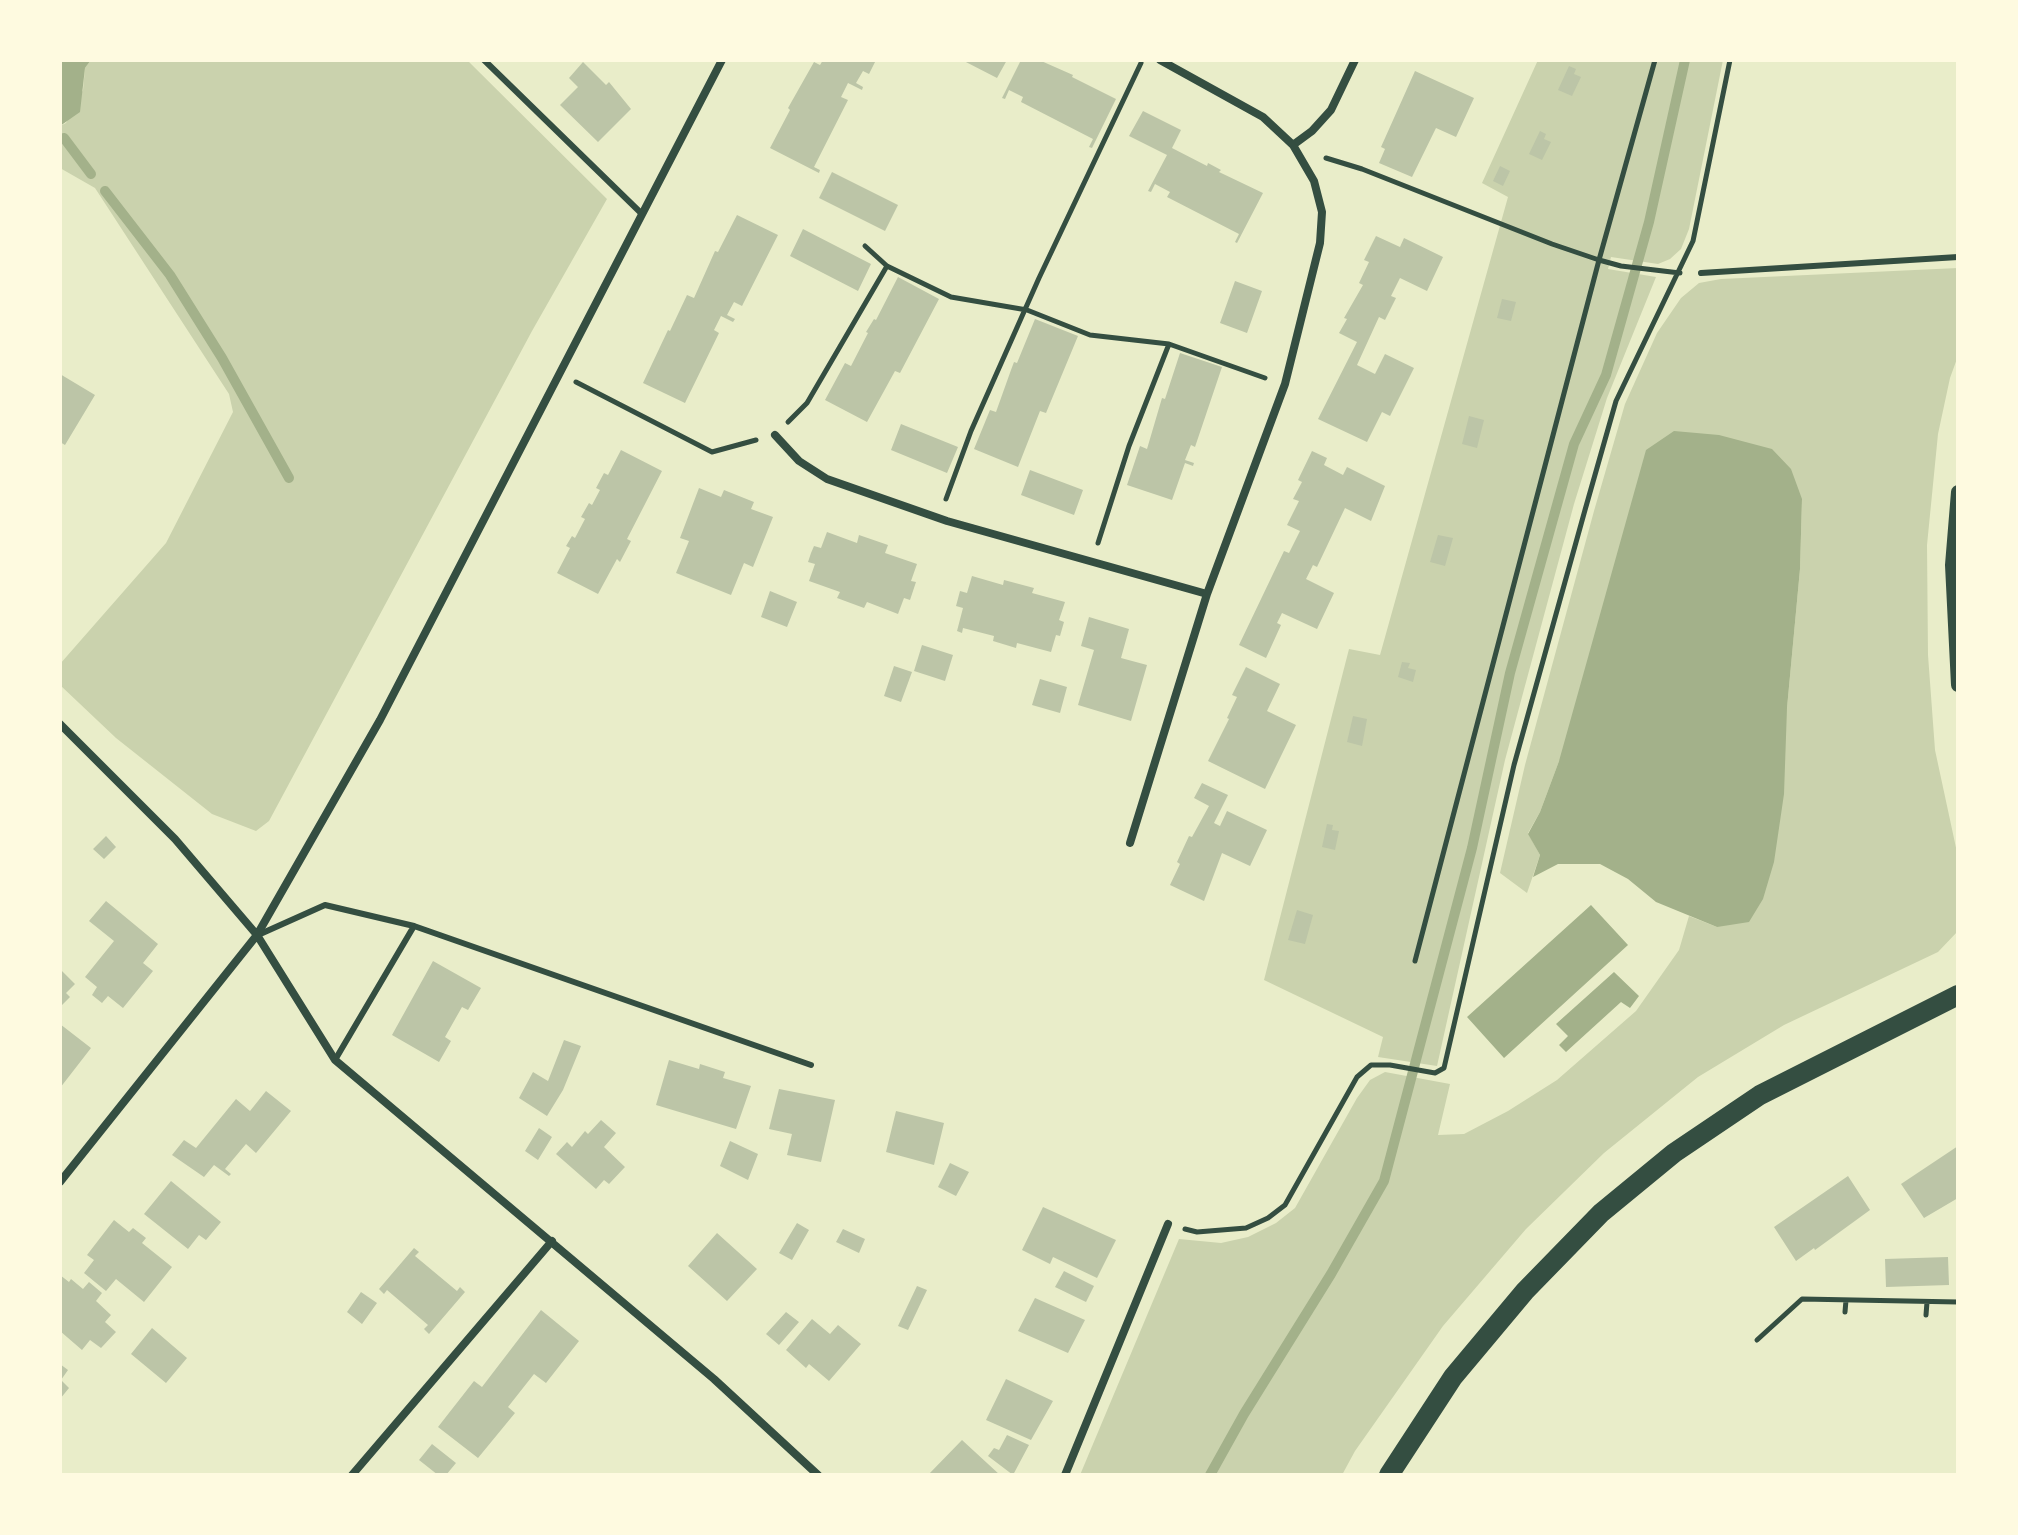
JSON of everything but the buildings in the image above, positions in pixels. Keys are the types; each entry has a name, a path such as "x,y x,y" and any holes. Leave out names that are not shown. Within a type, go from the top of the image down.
{"main road":[{"path":"1389,1475 1453,1377 1525,1291 1601,1213 1674,1153 1760,1095 1958,995"}],"street":[{"path":"60,1182 257,935 380,720 722,60"},
{"path":"1130,843 1207,594 1285,384 1320,243 1322,212 1314,181 1293,145 1263,117 1160,60"},
{"path":"1293,145 1312,131 1331,110 1355,60"},
{"path":"775,435 799,461 827,479 939,519 1207,594"},
{"path":"1958,492 1952,565 1958,685"},
{"path":"60,724 175,839 257,935 335,1060 714,1379 818,1475"},
{"path":"1065,1475 1168,1224"},
{"path":"352,1475 552,1241"}],"lane":[{"path":"484,60 642,214"},
{"path":"1701,273 1958,257"},
{"path":"257,935 325,905 414,926 811,1065"},
{"path":"335,1060 414,926"}],"path":[{"path":"939,519 971,431 1052,249 1142,60"},
{"path":"1415,961 1599,260 1655,60"},
{"path":"1168,1224 1197,1232 1225,1231 1246,1228 1268,1218 1285,1205 1357,1077 1371,1065 1435,1073 1444,1068 1514,765 1616,401 1693,241 1730,60"},
{"path":"1301,155 1330,159 1362,169 1599,260 1656,271 1701,273"},
{"path":"865,246 887,266 951,297 1027,310 1090,335 1169,344 1285,384"},
{"path":"561,374 712,452 775,435 807,403 887,266"},
{"path":"1092,561 1129,446 1169,344"},
{"path":"1757,1340 1802,1299 1958,1302"},
{"path":"1845,1312 1846,1300"},
{"path":"1926,1315 1927,1302"}],"shaded area":[{"path":"60,60 91,60 85,68 80,112 60,126"},
{"path":"91,60 467,60 607,199 532,331 269,821 256,831 212,814 116,738 60,685 60,664 166,543 233,412 229,394 95,188 60,168 60,126 66,123 83,90 85,68"},
{"path":"1538,60 1723,60 1689,229 1681,249 1658,264 1611,257 1608,269 1656,277 1607,398 1574,504 1505,760 1437,1066 1378,1057 1383,1037 1264,980 1349,649 1380,655 1508,197 1482,183"},
{"path":"1958,268 1958,356 1938,434 1927,545 1928,655 1935,750 1958,857 1958,931 1938,952 1784,1025 1698,1077 1604,1153 1526,1229 1443,1326 1355,1451 1342,1475 1080,1475 1179,1239 1221,1243 1248,1237 1276,1223 1295,1208 1357,1098 1370,1080 1385,1072 1450,1084 1438,1135 1464,1134 1508,1111 1557,1080 1636,1011 1679,950 1689,916 1717,927 1787,708 1800,569 1802,499 1559,761 1540,812 1528,833 1540,855 1527,893 1500,873 1525,765 1625,404 1657,333 1681,298 1699,283 1721,279"},
{"path":"1674,431 1719,435 1772,449 1791,469 1802,499 1784,794 1774,862 1763,899 1749,922 1717,927 1656,902 1628,879 1600,864 1558,864 1533,877 1540,855 1528,834 1540,812 1559,761 1646,450"},
{"path":"1591,905 1628,945 1504,1058 1467,1017"},
{"path":"1614,972 1639,996 1630,1008 1621,1002 1566,1052 1559,1045 1568,1036 1556,1024"}],"waterway":[{"path":"1210,1475 1384,1181 1472,848 1510,673 1574,444 1606,375 1649,222 1685,60"},
{"path":"64,138 91,174"},
{"path":"105,191 170,275 222,358 289,478"}]}
